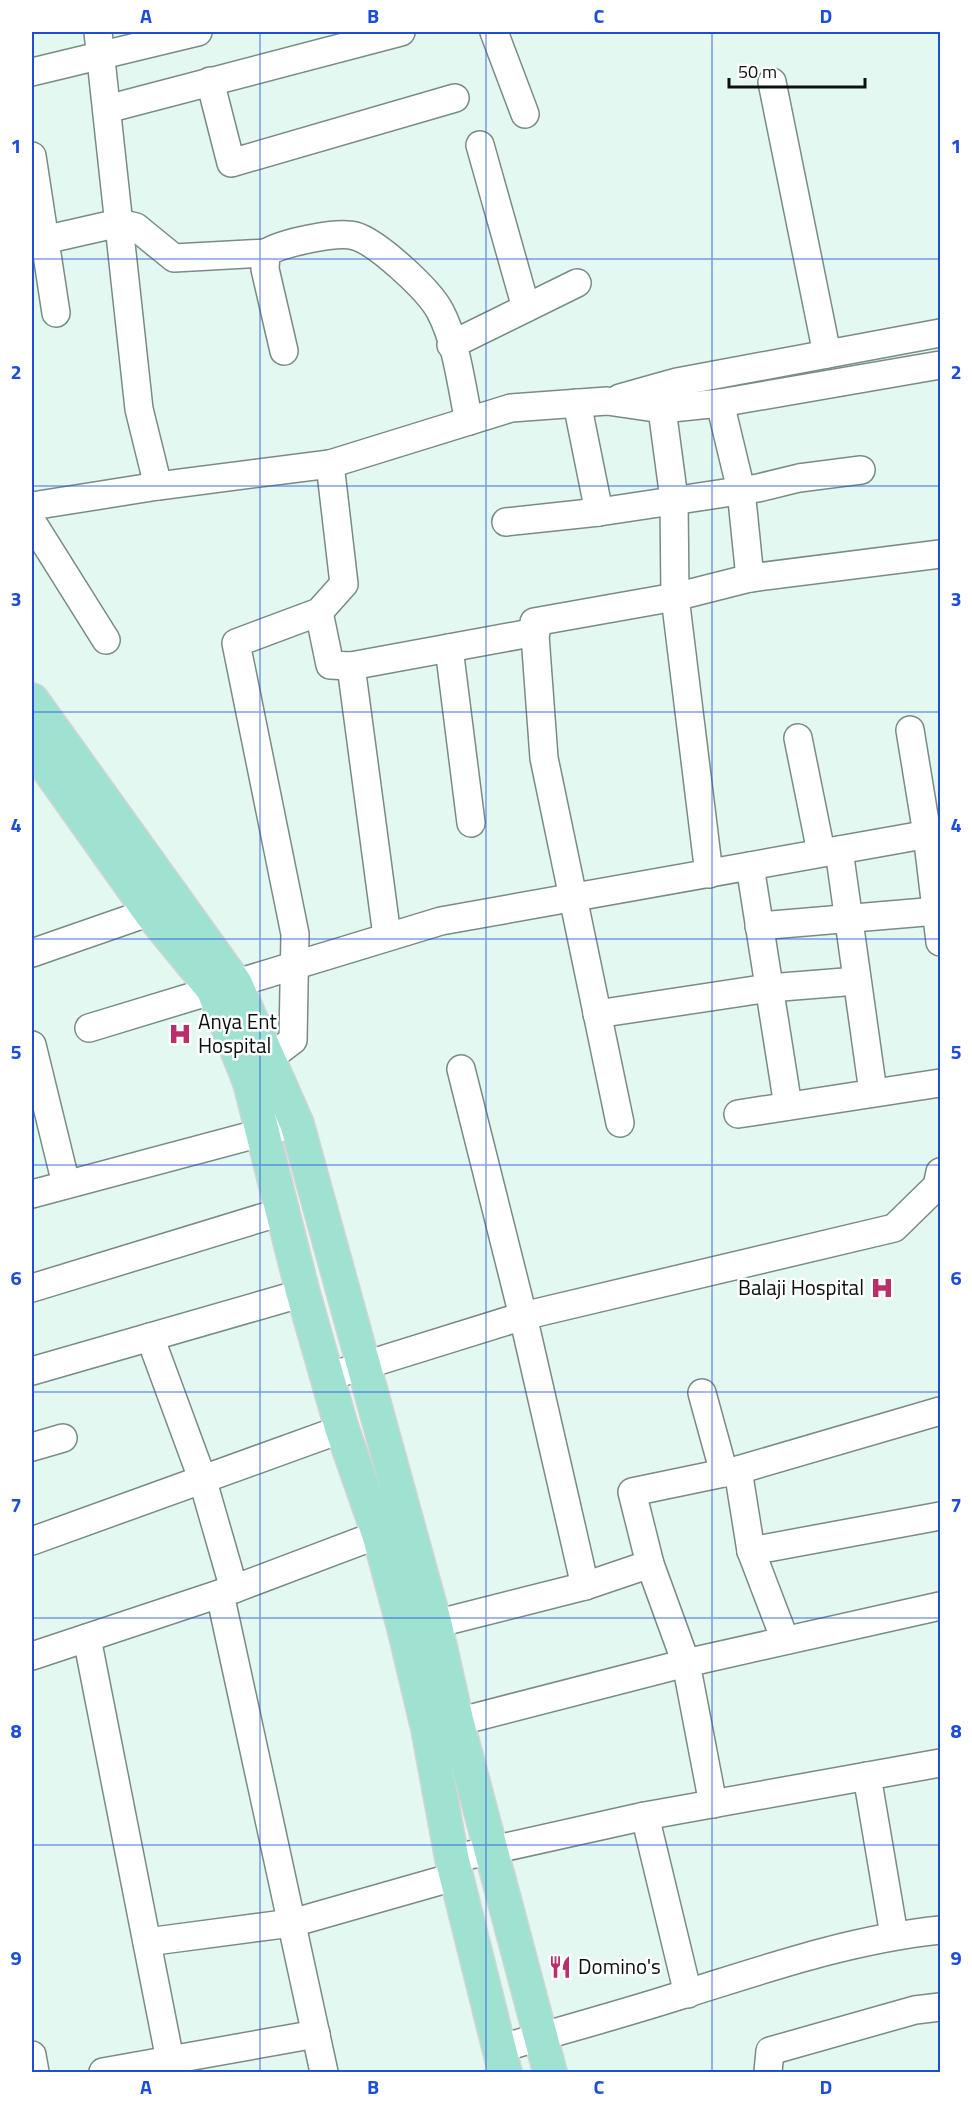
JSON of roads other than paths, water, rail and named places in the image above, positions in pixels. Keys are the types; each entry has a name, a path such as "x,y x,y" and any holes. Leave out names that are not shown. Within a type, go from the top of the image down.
{"main road":[{"path":"32,700 224,986 256,1064 297,1124 363,1366 455,1868 502,2061"},
{"path":"35,757 150,912 224,986"},
{"path":"256,1064 263,1131 303,1293 342,1429 394,1529 435,1624 457,1722 550,2073"}],"street":[{"path":"32,72 100,44 197,32"},
{"path":"107,109 401,32"},
{"path":"494,32 525,114"},
{"path":"100,44 139,409 158,486"},
{"path":"210,81 231,163 455,98"},
{"path":"772,82 827,354"},
{"path":"480,145 526,308"},
{"path":"32,156 56,313"},
{"path":"44,240 119,223 136,226 174,258 267,253 276,247 341,235 363,239 427,293 439,309 451,345 469,421"},
{"path":"267,253 264,269 284,351"},
{"path":"451,345 577,283"},
{"path":"607,402 677,382 940,333"},
{"path":"32,506 158,486 330,464 511,408 607,402 662,409 720,403 940,365"},
{"path":"577,403 599,512"},
{"path":"720,403 741,490 750,578"},
{"path":"662,409 674,499 675,597 709,874"},
{"path":"256,1064 293,1040 297,965 295,934 236,643 319,612 344,584 330,464"},
{"path":"506,522 599,512 741,490 798,478 861,470"},
{"path":"32,522 106,640"},
{"path":"620,1123 544,758 534,622 675,597 750,578 940,554"},
{"path":"319,612 330,664 351,666 536,632"},
{"path":"448,648 471,823"},
{"path":"351,666 387,936"},
{"path":"910,730 934,833 940,942"},
{"path":"798,738 848,917 873,1092"},
{"path":"88,1028 441,921 934,833"},
{"path":"750,866 788,1107"},
{"path":"759,926 937,911"},
{"path":"32,953 150,912"},
{"path":"597,1014 769,988 857,981"},
{"path":"32,1045 66,1184"},
{"path":"461,1069 523,1316 585,1586"},
{"path":"738,1114 940,1083"},
{"path":"32,1194 263,1131 297,1124"},
{"path":"327,1377 523,1316 894,1228 939,1187"},
{"path":"32,1287 284,1211"},
{"path":"32,1371 303,1293"},
{"path":"150,1338 202,1478 324,2073"},
{"path":"702,1393 731,1472 751,1551 785,1640"},
{"path":"712,1804 686,1663 650,1564 632,1492 731,1472 940,1411"},
{"path":"32,1541 342,1429"},
{"path":"32,1447 63,1438"},
{"path":"751,1551 940,1516"},
{"path":"32,1656 227,1591 394,1529"},
{"path":"435,1624 585,1586 650,1564"},
{"path":"457,1722 686,1663 940,1606"},
{"path":"87,1638 170,2060"},
{"path":"147,1942 292,1923 455,1868 492,1850 645,1816 940,1763"},
{"path":"867,1776 894,1935"},
{"path":"645,1816 688,1994"},
{"path":"502,2061 540,2037 688,1994 773,1965 894,1935 940,1930"},
{"path":"768,2073 770,2051 915,2010 940,2007"},
{"path":"103,2073 316,2034"},
{"path":"32,2055 35,2073"}],"place":[{"name":"Anya Ent Hospital","path":"180,1034"},
{"name":"Balaji Hospital","path":"882,1288"},
{"name":"Domino's","path":"560,1967"}]}
